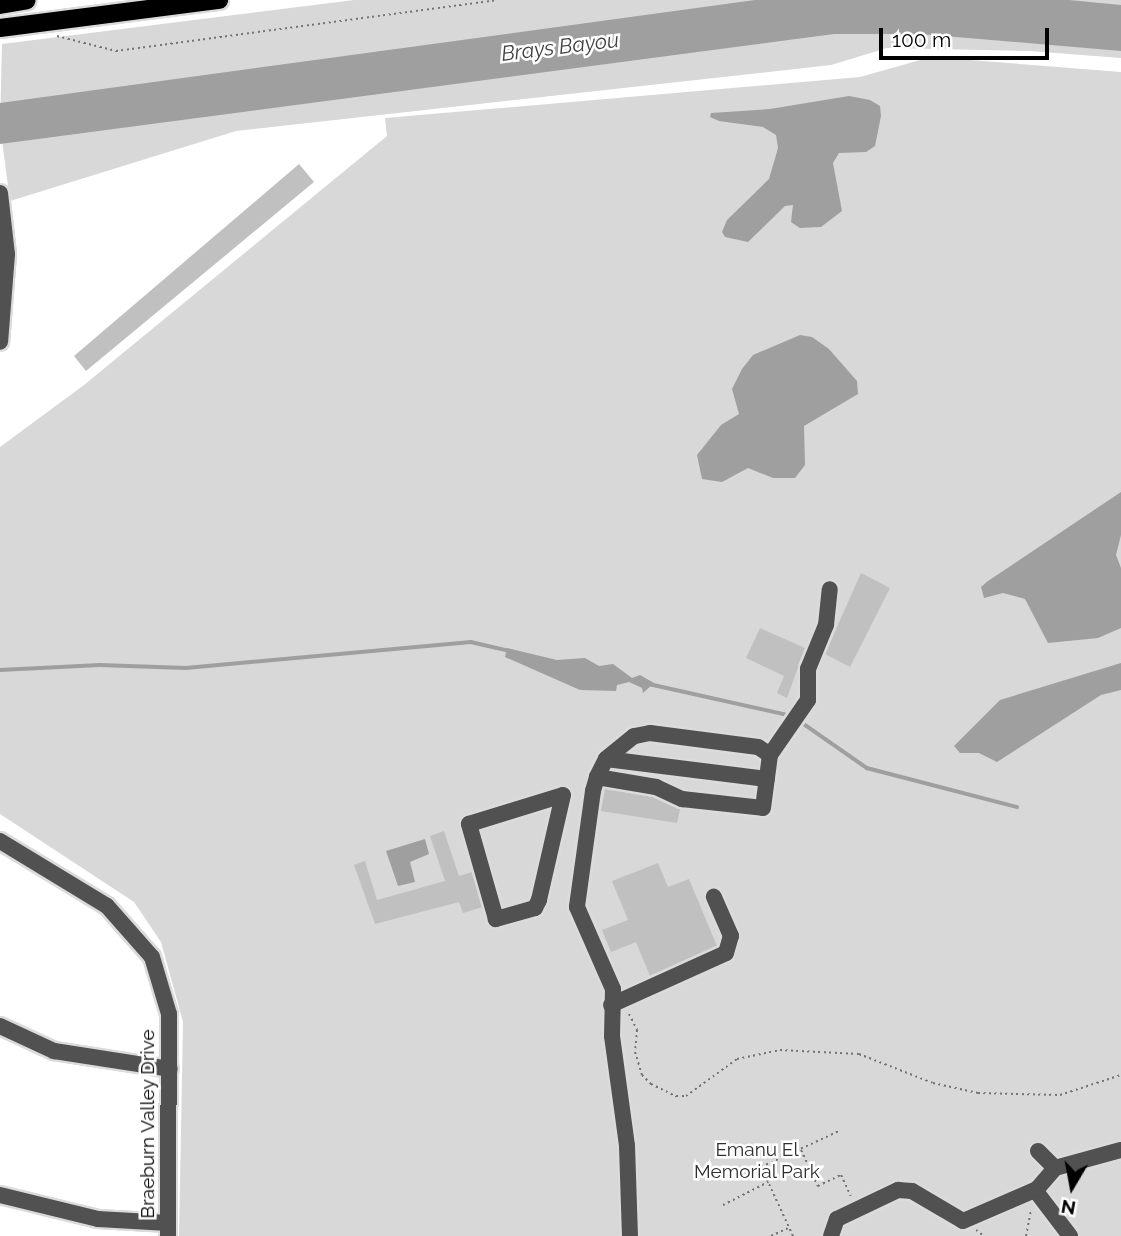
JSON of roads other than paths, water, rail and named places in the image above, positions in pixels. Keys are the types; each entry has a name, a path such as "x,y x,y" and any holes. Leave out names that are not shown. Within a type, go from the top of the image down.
{"main road":[{"path":"0,5 27,0"},
{"path":"0,28 219,0"}],"street":[{"path":"0,193 4,254 0,342"},
{"path":"563,794 535,908 496,919 469,824 563,794 595,784 656,787 682,799 763,808 770,755 808,701 808,669 826,625 830,589"},
{"path":"629,1236 627,1146 616,1003 613,989 577,907 580,859 595,784 606,759 634,736 650,733 758,747 770,755"},
{"path":"606,759 767,779"},
{"name":"Braeburn Valley Drive","path":"0,841 84,889 138,939 152,957 169,1014 168,1229"},
{"path":"550,855 580,859"},
{"path":"616,1003 726,953 731,936 714,897"},
{"path":"0,1026 79,1057 170,1069"},
{"path":"831,1236 837,1219 898,1190 912,1191 963,1228 1035,1190 1055,1168 1121,1150"},
{"path":"1038,1151 1055,1168"},
{"path":"1035,1190 1070,1236"},
{"path":"0,1195 98,1219 168,1229"}],"water":[{"name":"Brays Bayou","path":"755,0 1069,0 1121,5 1121,51 920,34 834,34 0,144 0,103"},
{"path":"849,96 870,100 880,106 881,116 875,146 866,152 839,153 833,163 842,211 821,227 800,228 791,222 793,205 785,206 748,242 725,237 722,232 727,220 769,179 778,148 776,135 763,127 719,121 710,117 711,113 770,109"},
{"path":"800,335 812,337 829,349 857,381 858,394 804,426 805,465 795,478 773,478 748,468 722,482 702,479 697,455 721,425 739,414 732,389 742,369 753,355"},
{"path":"1121,492 1121,535 1116,555 1121,568 1121,628 1098,638 1048,643 1025,599 1003,593 984,598 981,587 988,581"},
{"path":"507,648 557,660 585,658 599,666 613,664 632,678 640,675 654,683 643,693 642,688 629,682 617,685 616,691 580,690 505,657"},
{"path":"1121,663 1121,690 1101,695 997,762 979,753 960,753 954,746 1000,700"},
{"path":"425,839 429,854 410,862 415,882 398,886 386,851"}],"waterway":[{"path":"0,670 100,665 186,668 471,642 509,651"},
{"path":"649,684 792,716"},
{"path":"798,720 867,768 1017,807"}],"park label":[{"name":"Emanu El Memorial Park","path":"757,1161"}]}
